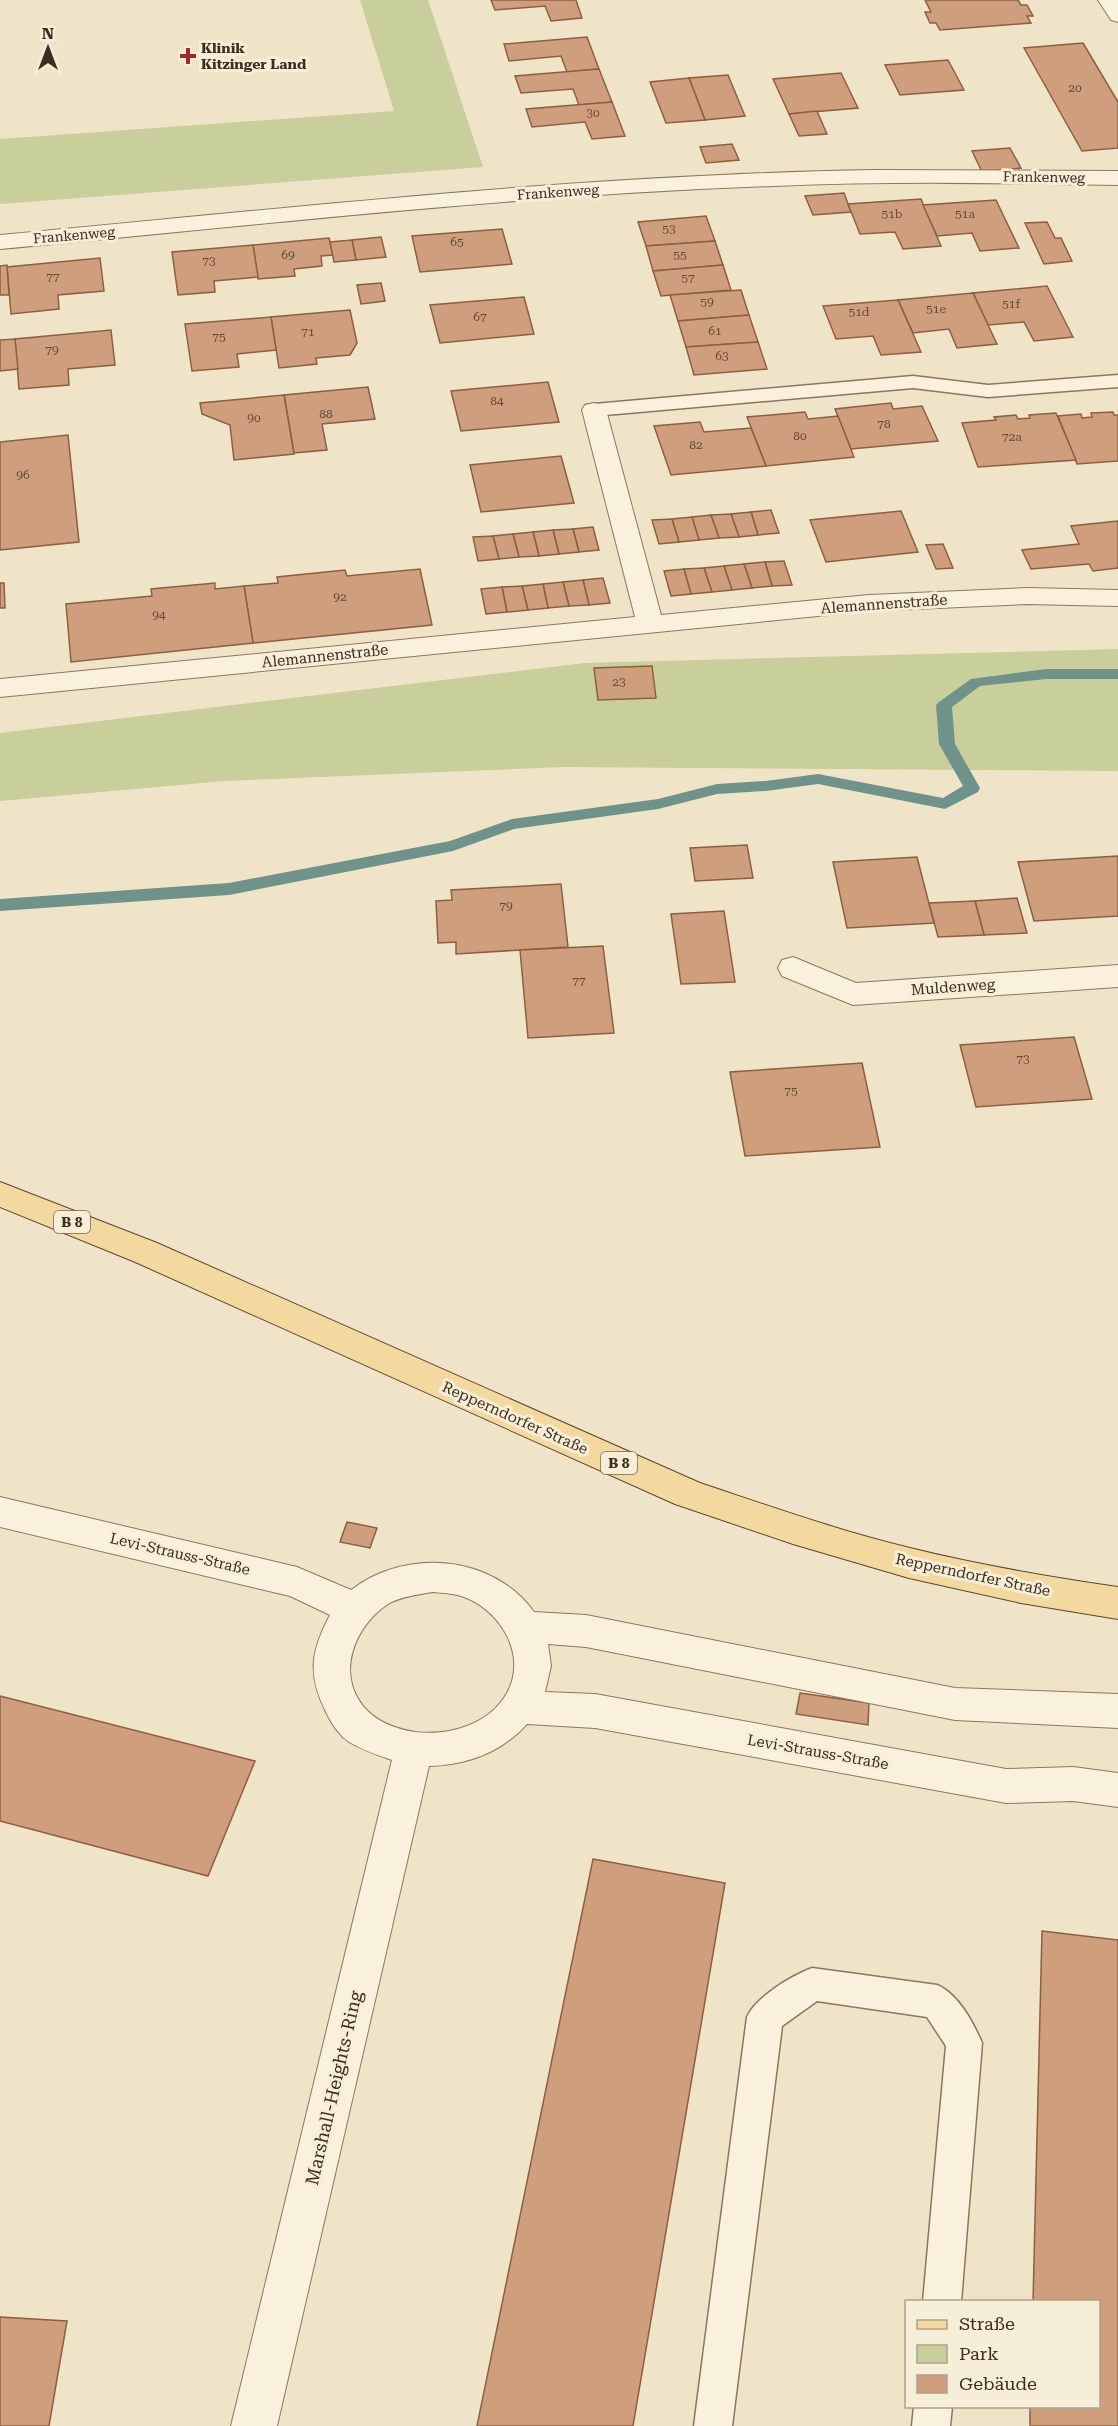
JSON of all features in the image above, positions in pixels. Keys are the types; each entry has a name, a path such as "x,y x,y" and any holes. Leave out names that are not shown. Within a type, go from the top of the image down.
{"main road":[{"name":"Repperndorfer Straße","path":"0,1194 145,1252 688,1494 793,1529 909,1563 1021,1588 1118,1603"}],"street":[{"path":"1108,0 1118,16"},
{"name":"Frankenweg","path":"0,242 527,195 727,180 980,176 1118,178"},
{"path":"594,410 650,624"},
{"name":"Alemannenstraße","path":"0,688 868,603 1027,596 1118,598"},
{"name":"Muldenweg","path":"793,968 853,994 1118,976"},
{"name":"Levi-Strauss-Straße","path":"0,1512 297,1582 355,1609"},
{"path":"432,1577 460,1580 486,1590 508,1606 524,1627 532,1653 531,1681 519,1707 499,1727 474,1742 444,1750 414,1750 385,1743 360,1728 342,1707 331,1683 331,1656 339,1632 355,1609 377,1592 403,1582 432,1577"},
{"path":"524,1627 586,1631 955,1704 1118,1711"},
{"name":"Levi-Strauss-Straße","path":"519,1707 595,1711 1006,1786 1073,1784 1118,1790"},
{"name":"Marshall-Heights-Ring","path":"254,2426 414,1750"}],"lane":[{"path":"594,410 913,382 988,391 1118,381"},
{"path":"713,2426 765,2017 812,1984 937,2002 964,2043 942,2300"},
{"path":"932,2426 933,2408"}],"green space":[{"path":"360,0 428,0 483,167 0,204 0,139 394,111"},
{"path":"1118,649 1118,771 563,767 225,781 0,801 0,733 585,663"}],"building":[{"path":"491,0 576,0 582,18 551,21 545,6 495,10"},
{"path":"925,0 1018,0 1021,5 1027,5 1033,16 1027,16 1031,23 940,30 936,23 930,23 925,12 931,12"},
{"path":"587,37 599,69 567,72 561,56 509,61 504,44"},
{"path":"1083,43 1118,102 1118,148 1082,151 1024,48"},
{"path":"948,60 964,90 900,95 885,65"},
{"path":"599,69 612,102 579,105 573,89 521,93 515,76"},
{"path":"841,73 858,108 789,114 773,79"},
{"path":"728,75 745,116 705,120 689,78"},
{"path":"689,78 705,120 666,123 650,82"},
{"path":"612,102 625,136 592,139 585,122 532,127 526,109"},
{"path":"817,111 827,134 799,136 789,114"},
{"path":"732,144 739,160 706,163 700,147"},
{"path":"1010,148 1021,168 982,172 972,151"},
{"path":"844,193 851,212 813,215 805,196"},
{"path":"921,199 941,246 903,249 895,232 860,234 848,204"},
{"path":"996,200 1019,248 980,251 972,233 937,236 923,205"},
{"path":"706,216 715,241 646,246 638,222"},
{"path":"1047,222 1055,238 1061,238 1072,261 1044,264 1025,223"},
{"path":"502,229 512,264 420,272 412,236"},
{"path":"381,237 386,257 356,260 352,240"},
{"path":"329,238 333,255 321,256 322,266 294,269 295,276 258,279 253,245"},
{"path":"352,240 356,260 334,262 330,242"},
{"path":"715,241 723,265 653,271 646,246"},
{"path":"253,245 258,277 214,281 215,292 178,295 172,252"},
{"path":"100,258 104,291 58,295 59,309 11,314 7,267"},
{"path":"7,265 9,295 0,295 0,266"},
{"path":"723,265 731,290 661,296 653,271"},
{"path":"381,283 385,301 361,304 357,285"},
{"path":"1047,286 1073,337 1034,341 1024,322 988,325 973,293"},
{"path":"741,290 749,315 678,321 670,295"},
{"path":"973,293 997,344 957,348 949,329 913,333 898,300"},
{"path":"524,297 534,334 440,343 430,305"},
{"path":"898,300 921,352 881,355 873,336 836,339 823,306"},
{"path":"350,310 357,343 350,355 316,358 317,364 279,368 271,317"},
{"path":"749,315 758,342 686,347 678,321"},
{"path":"271,317 276,350 237,354 239,367 192,371 185,324"},
{"path":"111,330 115,365 68,369 69,385 19,389 15,339"},
{"path":"15,339 18,369 0,371 0,340"},
{"path":"758,342 767,369 694,375 686,347"},
{"path":"548,382 559,422 461,431 451,391"},
{"path":"368,387 375,419 322,424 327,450 294,453 284,395"},
{"path":"284,395 294,454 234,460 230,425 202,414 200,403"},
{"path":"891,403 893,409 922,406 938,441 851,449 835,409"},
{"path":"805,412 808,419 838,416 854,457 766,466 747,417"},
{"path":"1113,412 1114,415 1118,415 1118,461 1077,464 1058,416 1081,414 1082,418 1092,417 1091,413"},
{"path":"1056,413 1076,460 978,467 962,423 996,420 994,417 1016,415 1018,419 1030,418 1029,415"},
{"path":"700,422 704,432 751,428 766,466 671,475 654,426"},
{"path":"68,435 79,542 0,550 0,442"},
{"path":"561,456 574,503 481,512 470,465"},
{"path":"771,510 779,533 758,535 751,512"},
{"path":"901,511 918,552 826,562 810,520"},
{"path":"751,512 758,535 739,537 731,514"},
{"path":"731,514 739,537 719,538 711,515"},
{"path":"711,515 719,538 699,540 692,517"},
{"path":"692,517 699,540 679,542 672,519"},
{"path":"672,519 679,542 659,544 652,520"},
{"path":"1118,521 1118,568 1093,571 1089,564 1031,569 1022,550 1079,544 1071,526"},
{"path":"593,527 599,550 579,552 573,529"},
{"path":"573,529 579,552 559,554 553,530"},
{"path":"553,530 559,554 539,556 533,532"},
{"path":"533,532 539,556 519,557 513,534"},
{"path":"513,534 519,557 499,559 493,536"},
{"path":"493,536 499,559 478,561 473,537"},
{"path":"943,544 953,568 936,569 926,545"},
{"path":"784,561 792,585 772,586 765,562"},
{"path":"765,562 772,586 752,588 744,564"},
{"path":"744,564 752,588 732,590 724,566"},
{"path":"724,566 732,590 712,592 704,568"},
{"path":"704,568 712,592 691,594 684,569"},
{"path":"420,569 432,625 253,643 244,586 278,583 277,577 345,570 347,576"},
{"path":"684,569 691,594 671,596 664,571"},
{"path":"603,578 610,603 589,605 583,580"},
{"path":"583,580 589,605 569,606 563,582"},
{"path":"563,582 569,606 548,608 543,584"},
{"path":"0,583 4,583 5,608 0,608"},
{"path":"215,583 215,589 244,586 253,643 71,662 66,604 152,596 151,589"},
{"path":"543,584 548,608 528,610 522,586"},
{"path":"522,586 528,610 507,612 502,587"},
{"path":"502,587 507,612 486,614 481,589"},
{"path":"652,666 656,698 598,700 594,668"},
{"path":"747,845 753,878 695,881 690,848"},
{"path":"1118,856 1118,916 1034,921 1018,862"},
{"path":"917,857 934,923 847,928 833,862"},
{"path":"561,884 568,947 456,954 456,942 438,943 436,901 452,900 451,890"},
{"path":"1017,898 1027,933 984,935 975,901"},
{"path":"975,901 984,935 938,937 929,903"},
{"path":"724,911 735,982 681,984 671,914"},
{"path":"603,946 614,1033 528,1038 520,950"},
{"path":"1074,1037 1092,1099 976,1107 960,1045"},
{"path":"862,1063 880,1147 745,1156 730,1072"},
{"path":"347,1522 377,1528 370,1548 340,1542"},
{"path":"800,1693 869,1703 868,1725 796,1714"},
{"path":"0,1696 255,1761 208,1876 0,1821"},
{"path":"593,1859 725,1883 633,2426 477,2426"},
{"path":"1042,1931 1118,1940 1118,2426 1030,2426 1030,2408 1100,2408 1100,2300 1033,2300"},
{"path":"0,2317 67,2321 49,2426 0,2426"}],"waterway":[{"path":"0,905 229,889 453,846 512,824 658,804 717,789 766,786 818,779 945,804 972,788 947,744 944,705 976,682 1046,674 1118,674"}],"place":[{"name":"Klinik Kitzinger Land","path":"188,56"}]}
